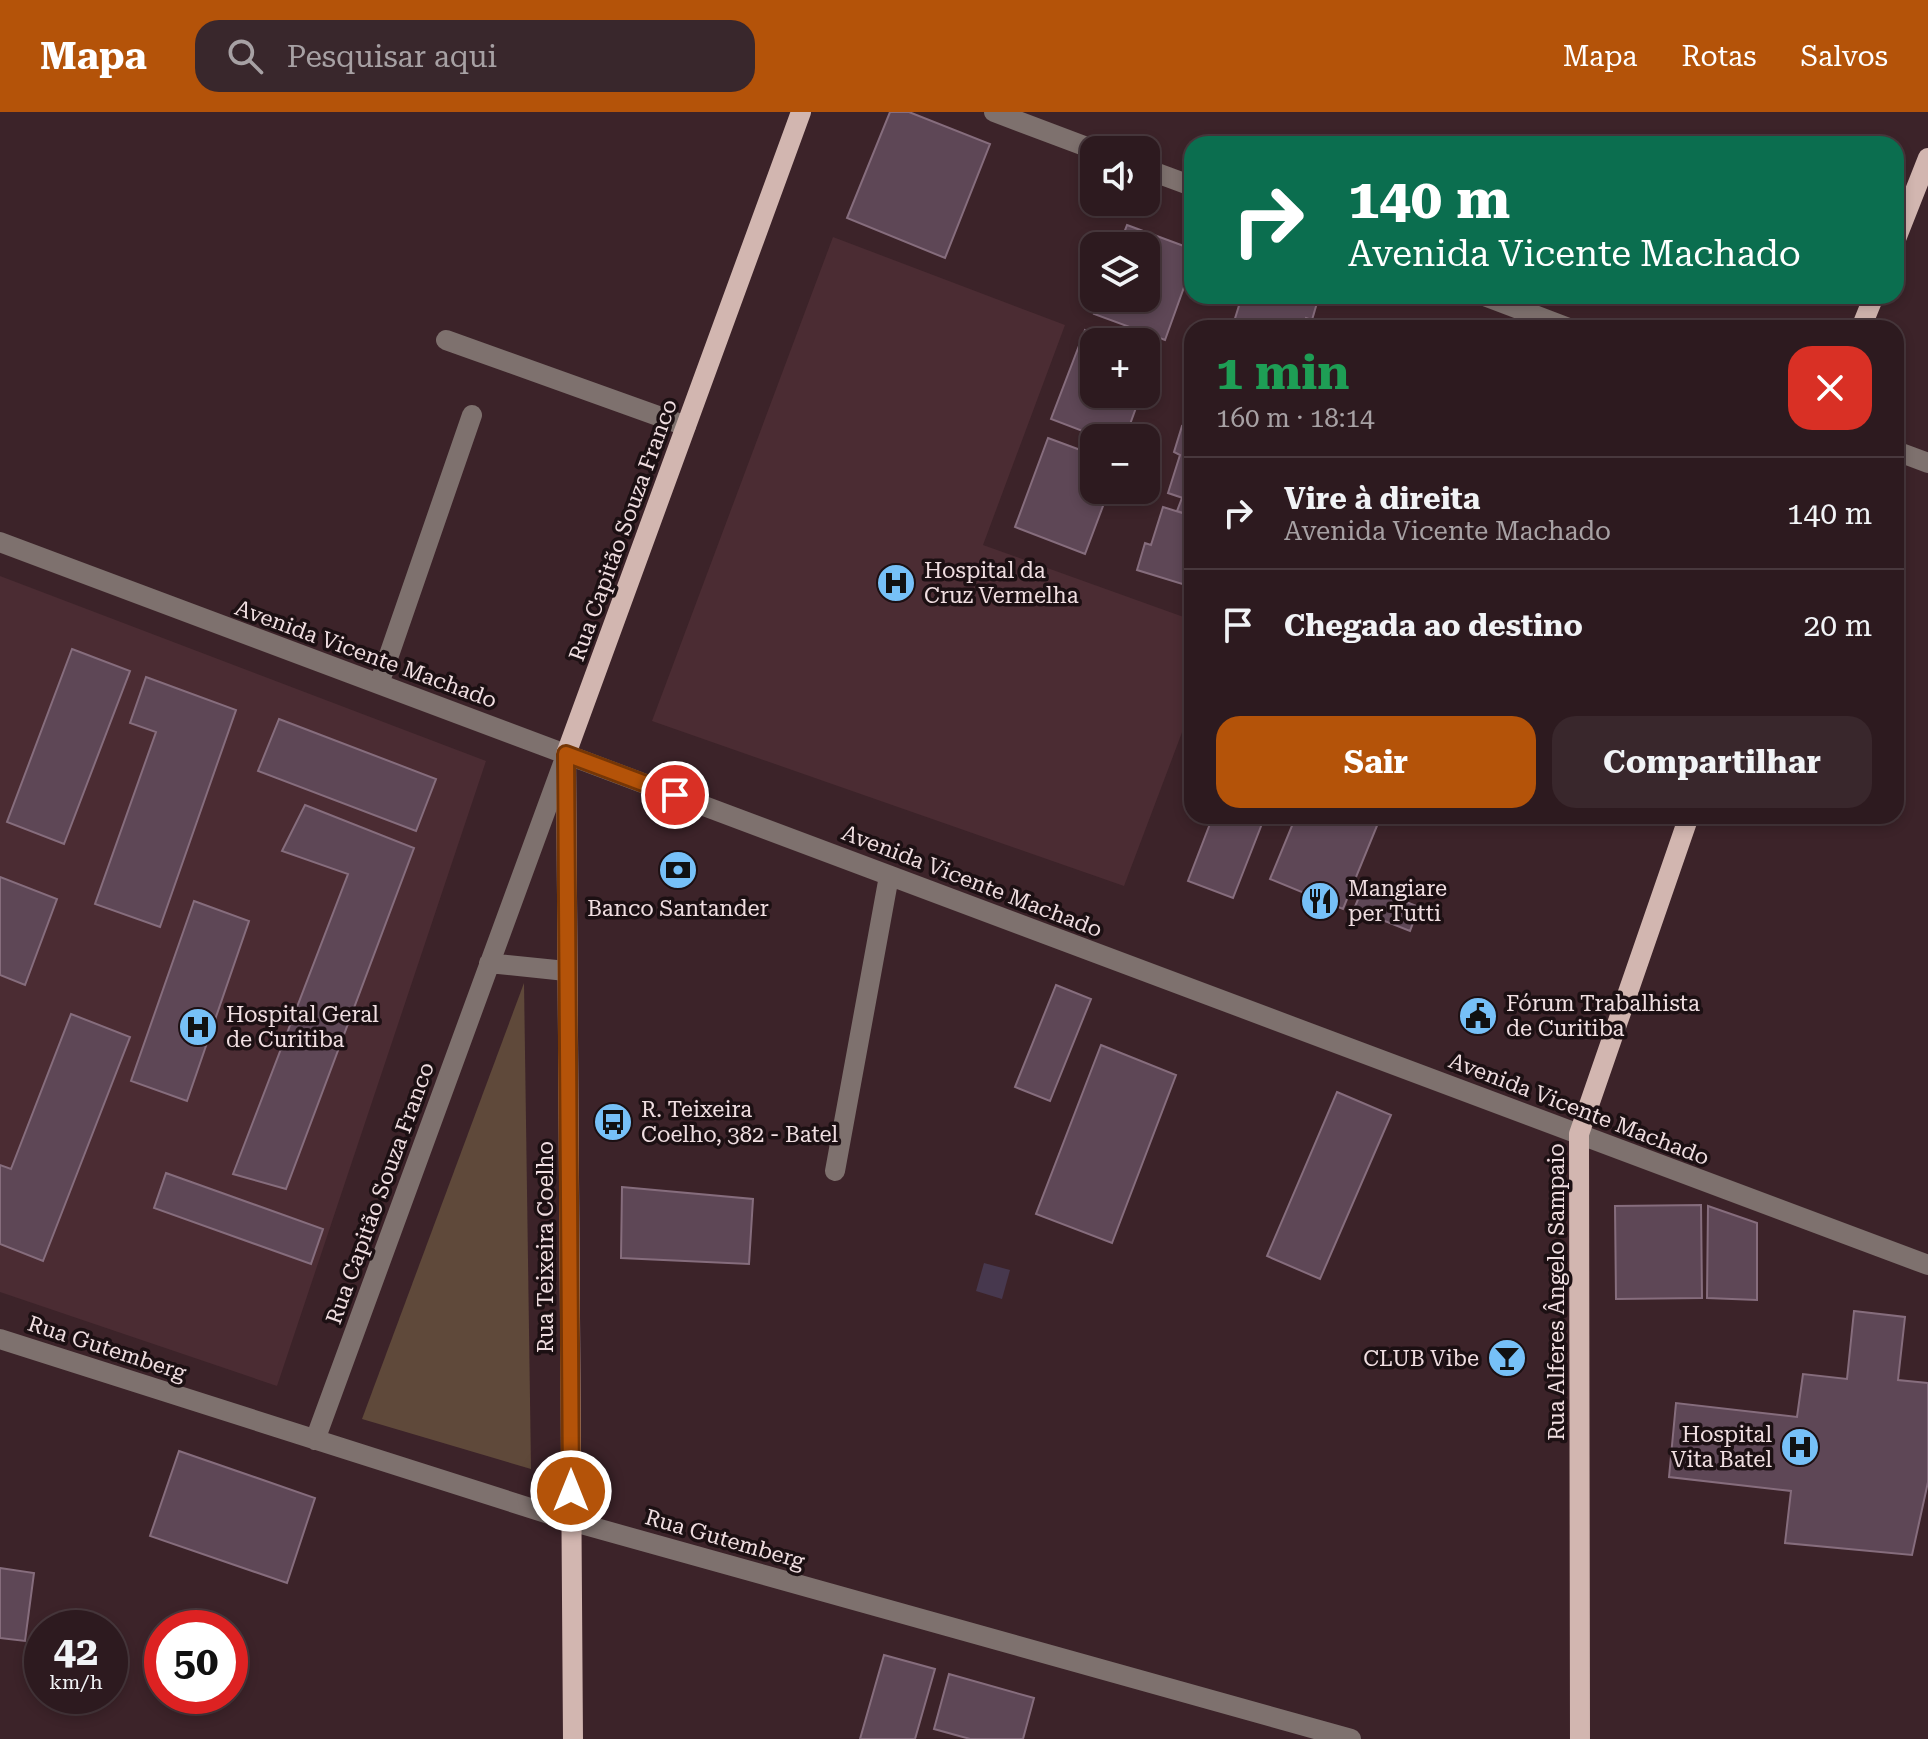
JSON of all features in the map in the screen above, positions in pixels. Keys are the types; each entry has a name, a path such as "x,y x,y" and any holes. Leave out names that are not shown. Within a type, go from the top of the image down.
{"main road":[{"name":"Rua Capitão Souza Franco","path":"566,754 801,112"},
{"path":"1904,219 1928,158"},
{"name":"Rua Teixeira Coelho","path":"566,754 573,1739"},
{"name":"Rua Alferes Ângelo Sampaio","path":"1580,1739 1579,1134 1686,824"}],"street":[{"path":"994,112 1080,144"},
{"path":"1160,174 1184,183"},
{"path":"1505,304 1548,320"},
{"path":"446,340 686,426"},
{"path":"379,684 472,415"},
{"path":"1904,454 1928,463"},
{"name":"Avenida Vicente Machado","path":"0,542 1928,1265"},
{"name":"Rua Capitão Souza Franco","path":"315,1440 566,754"},
{"path":"835,1171 889,876"},
{"path":"489,963 566,971"},
{"name":"Rua Gutemberg","path":"0,1339 571,1521 1351,1739"}],"shaded area":[{"name":"Hospital da Cruz Vermelha","path":"833,237 1065,325 983,545 1184,617 1184,727 1124,886 652,721"},
{"name":"Hospital Geral de Curitiba","path":"0,576 486,761 277,1386 0,1292"},
{"path":"524,983 531,1469 362,1419"},
{"path":"984,1263 1010,1270 1002,1299 976,1291"}],"building":[{"path":"890,112 909,112 990,144 945,258 847,218"},
{"path":"1127,225 1146,232 1124,232"},
{"path":"1160,237 1184,246 1184,287 1165,340 1160,338 1160,328 1132,328 1094,314 1160,312"},
{"path":"1240,304 1317,304 1312,320 1234,320"},
{"path":"1080,343 1080,408 1136,408 1130,424 1080,424 1080,430 1051,419"},
{"path":"1184,427 1184,498 1168,493 1180,455 1174,452"},
{"path":"1048,438 1080,450 1080,504 1104,504 1085,554 1015,527"},
{"path":"1182,498 1184,499 1184,513 1177,511"},
{"path":"1163,507 1184,514 1184,585 1137,570 1145,543 1151,545"},
{"path":"72,649 130,671 64,844 7,822"},
{"path":"146,677 236,710 160,927 95,904 156,732 130,723"},
{"path":"279,719 436,779 416,831 258,771"},
{"path":"305,805 414,848 286,1189 233,1174 348,874 282,851"},
{"path":"1210,824 1262,824 1233,898 1188,881"},
{"path":"1293,824 1378,824 1343,909 1270,879"},
{"path":"0,877 57,899 25,985 0,975"},
{"path":"1364,885 1419,907 1410,931 1354,909"},
{"path":"194,901 249,921 187,1101 131,1081"},
{"path":"1056,985 1091,999 1050,1101 1015,1087"},
{"path":"71,1014 130,1037 43,1261 0,1244 0,1165 11,1169"},
{"path":"1101,1045 1176,1075 1112,1243 1036,1214"},
{"path":"1337,1092 1391,1115 1320,1279 1267,1256"},
{"path":"166,1173 323,1229 311,1264 154,1208"},
{"path":"622,1187 753,1199 749,1264 621,1258"},
{"path":"1701,1205 1702,1298 1616,1299 1615,1206"},
{"path":"1708,1206 1757,1223 1757,1300 1707,1298"},
{"name":"Hospital Vita Batel","path":"1854,1311 1905,1317 1898,1380 1928,1383 1928,1482 1912,1555 1785,1543 1791,1491 1669,1477 1676,1403 1797,1417 1803,1374 1847,1379"},
{"path":"179,1451 315,1498 287,1583 150,1536"},
{"path":"0,1568 34,1573 29,1610 24,1610 24,1641 0,1638"},
{"path":"884,1655 935,1669 915,1739 860,1739"},
{"path":"949,1674 1034,1698 1023,1739 970,1739 934,1729"}],"place":[{"name":"Hospital da Cruz Vermelha","path":"896,583"},
{"name":"Banco Santander","path":"678,870"},
{"name":"Mangiare per Tutti","path":"1320,901"},
{"name":"Fórum Trabalhista de Curitiba","path":"1478,1016"},
{"name":"Hospital Geral de Curitiba","path":"198,1027"},
{"name":"R. Teixeira Coelho, 382 - Batel","path":"613,1122"},
{"name":"CLUB Vibe","path":"1507,1358"},
{"name":"Hospital Vita Batel","path":"1800,1447"}],"route":[{"path":"571,1491 566,754 675,795"}]}
